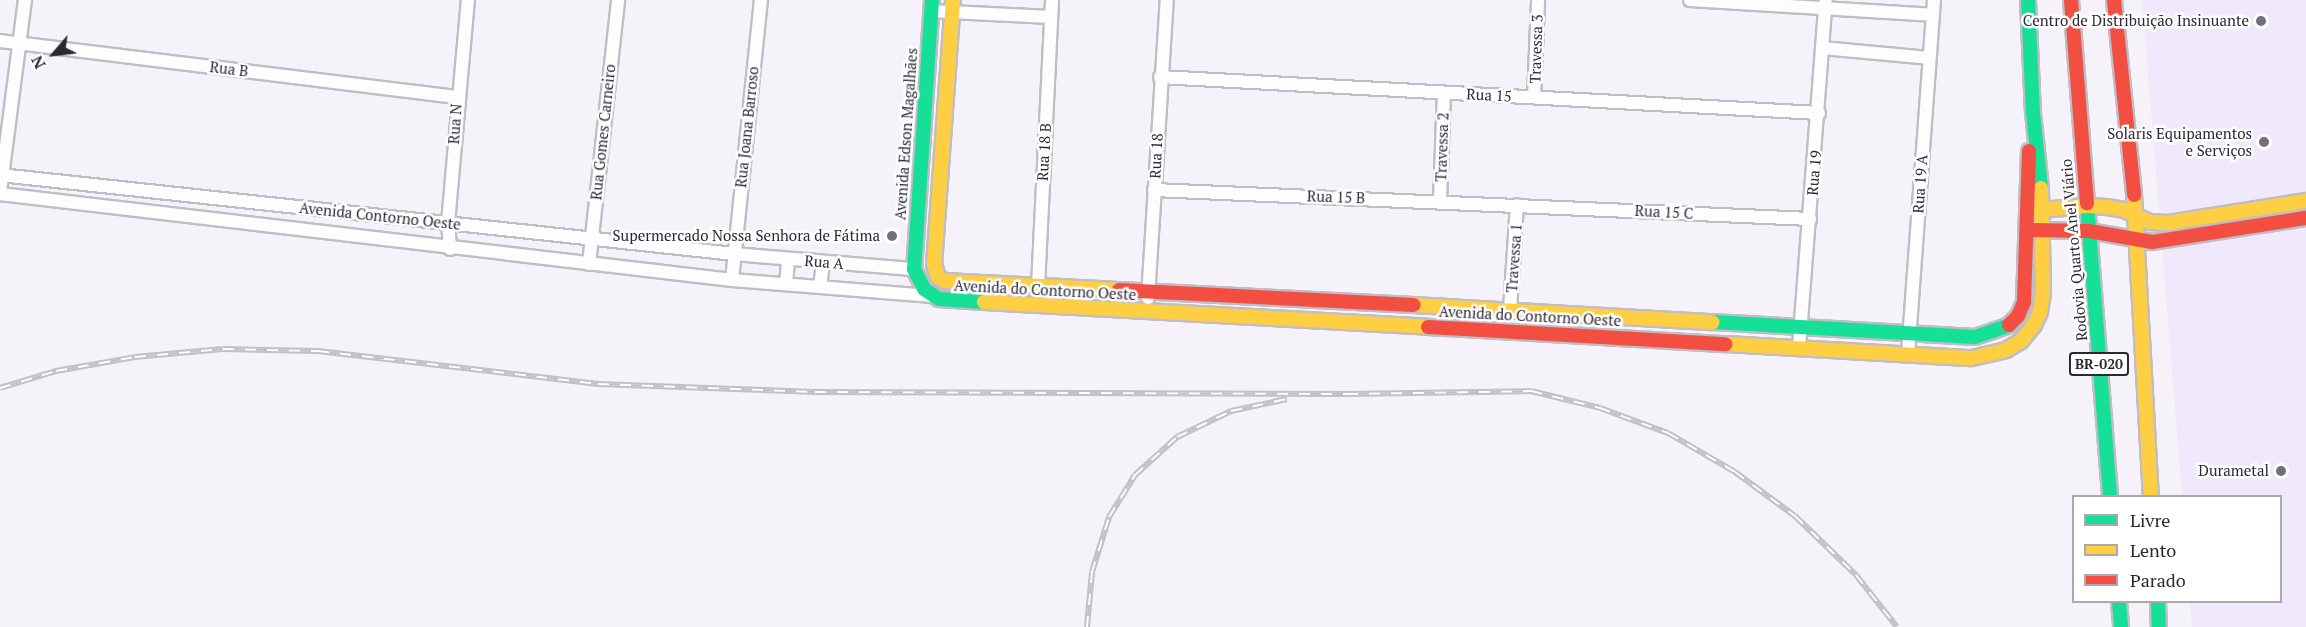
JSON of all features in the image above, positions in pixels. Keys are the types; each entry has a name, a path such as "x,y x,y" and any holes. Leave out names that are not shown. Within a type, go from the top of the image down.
{"main road":[{"path":"2028,0 2033,113"},
{"name":"Rodovia Quarto Anel Viário","path":"2071,0 2110,495"},
{"name":"BR-020","path":"2114,0 2136,217 2151,495"},
{"name":"Avenida Edson Magalhães","path":"914,269 931,5"},
{"name":"Avenida do Contorno Oeste","path":"953,6 934,264 936,273 942,280 1975,337 2006,327 2018,316 2024,302 2025,229 2033,113"},
{"name":"Avenida do Contorno Oeste","path":"914,269 920,284 933,296 942,300 1356,324 1618,336 1692,343 1972,358 2006,350 2021,341 2031,330 2040,312 2044,275 2043,211 2038,141 2033,113"},
{"path":"2026,210 2043,211 2086,206 2124,210 2136,217 2168,223 2306,201"},
{"path":"2025,229 2088,231 2152,242 2306,218"},
{"path":"1321,322 1322,301"},
{"path":"1356,324 1357,302"},
{"path":"1581,335 1582,315"},
{"path":"1618,336 1619,317"},
{"path":"2119,603 2121,627"},
{"path":"2158,603 2159,627"}],"street":[{"path":"0,193 24,0"},
{"name":"Rua N","path":"450,249 448,223 457,98 468,0"},
{"name":"Rua Gomes Carneiro","path":"589,264 618,0"},
{"name":"Rua Joana Barroso","path":"734,254 761,0"},
{"name":"Rua 18 B","path":"1038,287 1052,0"},
{"name":"Rua 18","path":"1147,312 1160,77 1167,0"},
{"name":"Travessa 3","path":"1534,98 1538,0"},
{"path":"1690,0 1826,4 1932,15"},
{"name":"Rua 19 A","path":"1908,354 1934,0"},
{"name":"Rua 19","path":"1799,347 1826,4"},
{"path":"931,5 1050,17"},
{"name":"Rua B","path":"0,41 457,98"},
{"path":"1822,48 1929,58"},
{"name":"Rua 15","path":"1160,77 1819,113"},
{"name":"Travessa 2","path":"1440,201 1444,93"},
{"name":"Avenida Contorno Oeste","path":"1,175 734,254"},
{"name":"Rua 15 B","path":"1154,190 1517,205"},
{"name":"Avenida Contorno Oeste","path":"0,193 450,249 732,280 933,296"},
{"path":"204,220 208,197"},
{"name":"Rua 15 C","path":"1517,205 1810,219"},
{"name":"Travessa 1","path":"1510,310 1517,205"},
{"path":"732,280 734,254"},
{"name":"Rua A","path":"734,254 914,269"},
{"path":"786,284 788,259"},
{"path":"820,287 823,262"}],"shaded area":[{"path":"2142,0 2306,0 2306,627 2192,627 2190,603 2282,603 2282,495 2182,495"}],"railway":[{"path":"0,388 56,371 135,357 223,349 318,351 598,384 815,392 1347,394 1531,391 1600,408 1668,433 1735,472 1795,516 1856,575 1897,627"},
{"path":"1087,627 1092,572 1109,517 1135,475 1177,437 1231,411 1287,399"}],"traffic: fast":[{"path":"932,0 914,269 924,289 939,299 984,302"},
{"path":"2028,0 2033,113 2041,188"},
{"path":"2087,203 2110,495"},
{"path":"1713,322 1975,337 2009,325"},
{"path":"2119,603 2121,627"},
{"path":"2158,603 2159,627"}],"traffic: slow":[{"path":"953,0 934,264 938,277 945,281 1119,290"},
{"path":"1726,344 1972,358 2006,350 2021,341 2034,325 2040,312 2043,293 2041,188"},
{"path":"2134,195 2151,495"},
{"path":"2031,211 2086,206 2107,207 2124,210 2150,222 2168,223 2306,201"},
{"path":"984,302 1428,327"},
{"path":"1414,305 1713,322"}],"traffic: jam":[{"path":"2071,0 2087,203"},
{"path":"2114,0 2134,195"},
{"path":"2009,325 2018,316 2024,302 2029,151"},
{"path":"2032,230 2089,231 2152,242 2306,218"},
{"path":"1119,290 1414,305"},
{"path":"1428,327 1726,344"}],"place":[{"name":"Centro de Distribuição Insinuante","path":"2261,21"},
{"name":"Solaris Equipamentos e Serviços","path":"2264,142"},
{"name":"Supermercado Nossa Senhora de Fátima","path":"892,236"},
{"name":"Durametal","path":"2281,471"}]}
